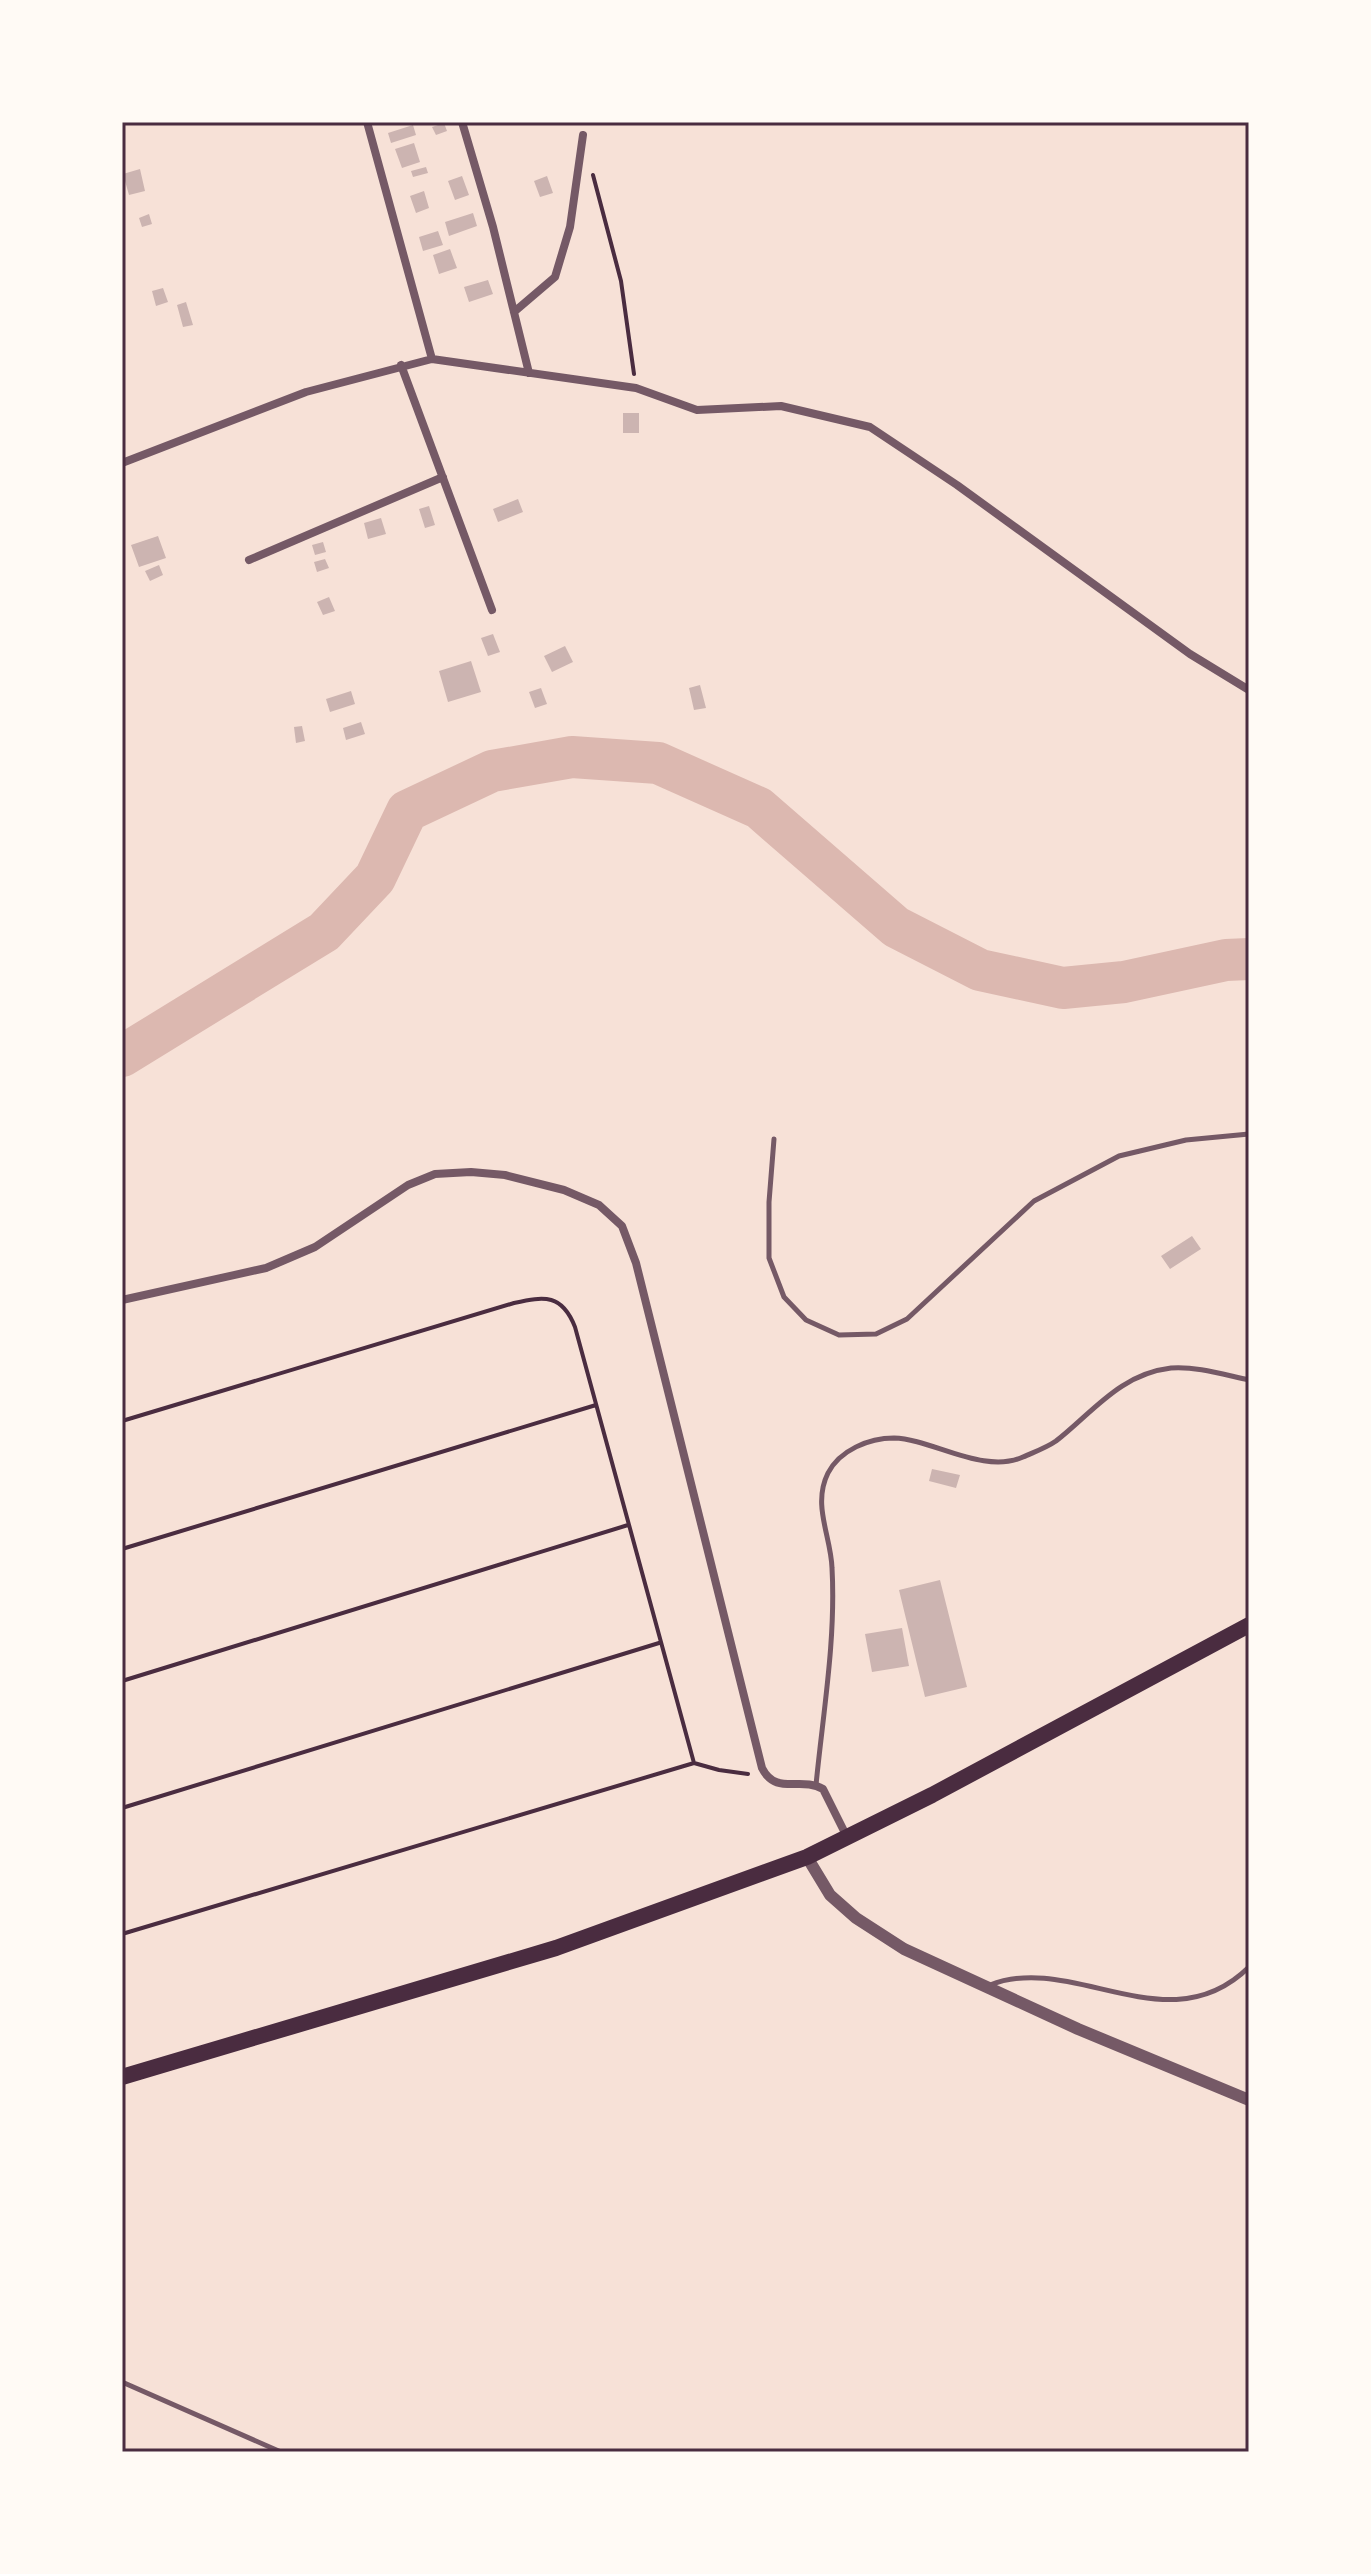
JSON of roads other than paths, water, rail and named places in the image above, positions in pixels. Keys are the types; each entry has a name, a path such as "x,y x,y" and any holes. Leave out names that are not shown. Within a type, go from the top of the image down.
{"main road":[{"path":"122,2077 556,1948 807,1857 932,1795 1249,1625"}],"street":[{"path":"367,122 432,359"},
{"path":"462,122 493,227 529,373"},
{"path":"514,312 555,277 570,227 583,135"},
{"path":"122,463 306,392 432,359 636,388 697,410 781,406 870,427 957,485 1190,654 1249,690"},
{"path":"401,365 492,610"},
{"path":"249,560 443,477"},
{"path":"122,1300 266,1268 315,1247 395,1193 435,1174 471,1172 505,1175 564,1190 599,1205 622,1226 636,1263 758,1756 766,1776 780,1785 816,1785 827,1795 847,1838"},
{"path":"807,1857 830,1895 856,1918 904,1949 1078,2029 1249,2100"}],"lane":[{"path":"774,1139 769,1258 784,1297 806,1320 839,1335 876,1334 907,1319 1034,1201 1119,1156 1186,1140 1249,1134"},
{"path":"816,1785 831,1637 832,1594 832,1565 823,1524 822,1492 828,1473 842,1455 872,1440 897,1438 962,1457 1012,1462 1054,1442 1090,1409 1133,1379 1172,1368 1249,1380"},
{"path":"986,1987 1021,1978 1053,1980 1163,2000 1205,1996 1249,1967"},
{"path":"122,2382 281,2452"}],"waterway":[{"path":"122,1056 324,932 375,878 407,811 492,771 572,757 658,763 759,808 896,927 980,970 1063,988 1124,982 1226,960 1249,959"}]}
